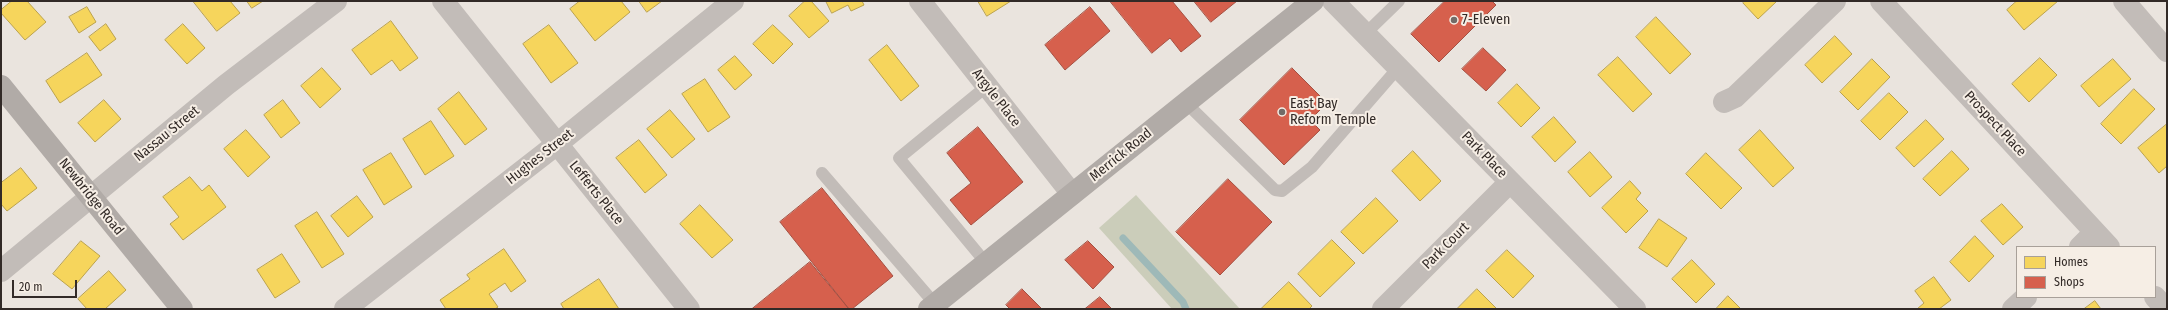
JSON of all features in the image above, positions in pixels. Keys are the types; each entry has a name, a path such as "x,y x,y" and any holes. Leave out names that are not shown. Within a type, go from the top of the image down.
{"main road":[{"name":"Merrick Road","path":"932,307 1313,1"},
{"name":"Newbridge Road","path":"1,86 182,309"}],"street":[{"name":"Nassau Street","path":"1,271 226,85 336,1"},
{"name":"Lefferts Place","path":"443,1 689,309"},
{"name":"Hughes Street","path":"345,309 557,144 734,1"},
{"name":"Argyle Place","path":"920,1 1072,194"},
{"name":"Park Place","path":"1333,1 1635,309"},
{"path":"1724,102 1735,97 1835,1"},
{"name":"Prospect Place","path":"1881,1 2095,242"},
{"path":"2124,1 2167,51"},
{"name":"Park Court","path":"1382,309 1510,182"},
{"path":"2013,309 2025,298"},
{"path":"2156,298 2166,309"}],"lane":[{"path":"1365,34 1399,1"},
{"path":"1186,103 1275,190 1282,191 1312,168 1398,68"},
{"path":"986,264 899,158 987,86"},
{"path":"822,173 932,307"}],"green space":[{"path":"1136,195 1240,309 1172,309 1099,228"}],"building: Homes":[{"path":"12,1 27,1 46,22 25,40 1,13 1,10"},
{"path":"193,1 230,1 240,13 217,31"},
{"path":"247,1 263,1 252,8"},
{"path":"580,1 621,1 630,12 595,41 570,9"},
{"path":"639,1 662,1 647,12"},
{"path":"805,1 811,1 829,21 809,38 789,16"},
{"path":"826,1 862,1 864,5 851,11 848,5 832,13"},
{"path":"978,1 1011,1 987,16"},
{"path":"1745,1 1777,1 1758,19 1743,3"},
{"path":"2017,1 2058,1 2024,30 2007,10"},
{"path":"87,7 96,22 79,33 69,17"},
{"path":"1656,17 1691,54 1670,74 1636,37"},
{"path":"391,21 418,58 400,71 392,60 371,75 352,50"},
{"path":"106,24 116,39 100,51 89,37"},
{"path":"183,24 205,48 187,64 165,40"},
{"path":"549,25 578,63 551,83 523,44"},
{"path":"773,25 793,44 773,64 753,44"},
{"path":"1835,36 1852,54 1822,83 1805,65"},
{"path":"887,45 919,86 901,101 869,60"},
{"path":"87,53 102,75 60,103 46,81"},
{"path":"735,56 752,75 735,90 718,70"},
{"path":"1618,57 1652,94 1633,112 1598,75"},
{"path":"2040,58 2057,75 2029,102 2012,84"},
{"path":"1872,59 1890,77 1858,110 1840,92"},
{"path":"2113,59 2131,79 2099,107 2081,86"},
{"path":"322,68 341,89 320,108 301,86"},
{"path":"705,79 730,117 708,132 682,94"},
{"path":"1517,84 1540,108 1521,127 1498,103"},
{"path":"2134,89 2155,109 2121,144 2101,124"},
{"path":"459,92 487,129 465,145 438,109"},
{"path":"1889,93 1908,112 1880,140 1861,121"},
{"path":"104,100 121,119 95,142 78,123"},
{"path":"283,100 300,123 281,138 264,115"},
{"path":"670,110 695,139 672,158 647,129"},
{"path":"1554,117 1576,142 1555,162 1532,137"},
{"path":"1926,120 1944,139 1914,167 1896,148"},
{"path":"431,121 454,156 425,175 403,139"},
{"path":"2167,124 2167,166 2159,173 2138,148"},
{"path":"246,130 270,157 248,177 224,149"},
{"path":"1760,130 1794,168 1773,187 1739,150"},
{"path":"639,140 667,175 645,193 616,158"},
{"path":"1413,151 1441,181 1420,201 1392,171"},
{"path":"1952,151 1969,169 1940,196 1923,179"},
{"path":"1590,152 1612,177 1590,197 1568,172"},
{"path":"391,153 412,187 384,205 363,170"},
{"path":"1706,153 1742,188 1721,209 1686,174"},
{"path":"21,168 37,188 7,211 1,204 1,183"},
{"path":"190,177 202,191 209,185 226,207 183,240 170,224 179,217 163,197"},
{"path":"1630,181 1641,193 1636,199 1648,211 1626,233 1602,208"},
{"path":"357,196 373,217 348,237 331,216"},
{"path":"1376,198 1398,221 1363,254 1341,232"},
{"path":"2002,204 2023,227 2003,245 1981,221"},
{"path":"700,205 733,240 712,258 680,224"},
{"path":"317,212 344,254 322,268 295,226"},
{"path":"1659,219 1687,238 1667,267 1639,248"},
{"path":"1975,236 1994,256 1969,282 1950,262"},
{"path":"1332,240 1355,263 1320,297 1298,274"},
{"path":"81,241 100,256 72,289 53,274"},
{"path":"504,249 526,281 511,292 505,283 489,294 498,307 495,309 446,309 440,300 470,279 467,275"},
{"path":"1507,250 1534,276 1513,298 1486,271"},
{"path":"282,254 300,282 275,298 257,270"},
{"path":"1692,260 1715,284 1696,303 1672,279"},
{"path":"109,271 126,290 105,309 87,309 78,299"},
{"path":"1934,277 1951,300 1939,309 1917,309 1924,303 1915,291"},
{"path":"599,279 619,309 564,309 561,304"},
{"path":"1289,282 1312,306 1309,309 1261,309"},
{"path":"1477,289 1497,309 1457,309"},
{"path":"1728,296 1741,309 1716,309"},
{"path":"2095,301 2101,309 2084,309"}],"building: Shops":[{"path":"1110,1 1172,1 1201,36 1181,52 1170,38 1152,53"},
{"path":"1194,1 1237,1 1211,22"},
{"name":"7-Eleven","path":"1445,1 1492,1 1496,5 1439,62 1411,34"},
{"path":"1090,7 1110,31 1065,70 1045,45"},
{"path":"1483,48 1506,70 1486,91 1462,69"},
{"path":"1292,68 1327,103 1310,120 1320,130 1284,165 1240,120"},
{"path":"978,127 1023,182 971,225 950,200 971,183 947,153"},
{"path":"1228,179 1272,222 1220,275 1176,232"},
{"path":"822,188 893,276 852,309 849,309 780,222"},
{"path":"1088,241 1114,267 1093,289 1065,260"},
{"path":"810,262 849,309 752,309"},
{"path":"1022,289 1042,309 1010,309 1006,305"},
{"path":"1100,297 1112,309 1085,309"}],"waterway":[{"path":"1123,238 1183,302 1186,309"}],"place":[{"name":"7-Eleven","path":"1454,20"},
{"name":"East Bay Reform Temple","path":"1282,112"}]}
